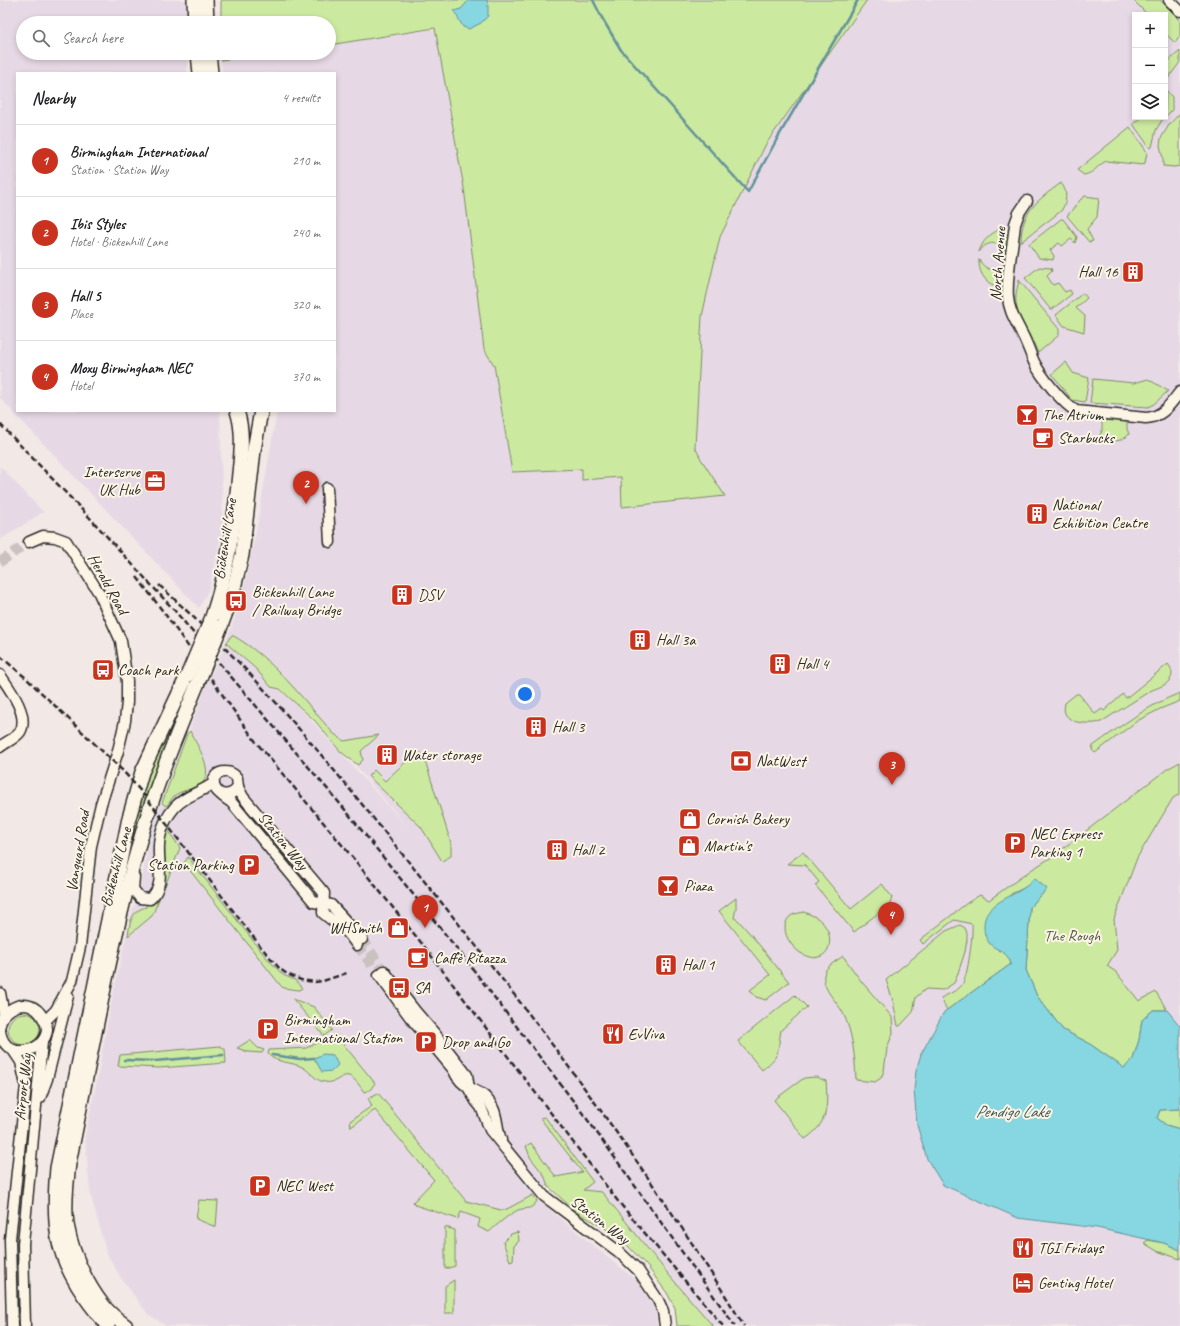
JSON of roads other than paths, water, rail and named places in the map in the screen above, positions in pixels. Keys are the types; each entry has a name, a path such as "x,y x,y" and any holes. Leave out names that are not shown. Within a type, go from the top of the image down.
{"main road":[{"path":"194,0 195,16"},
{"path":"206,0 207,16"},
{"path":"199,60 200,72"},
{"path":"210,60 211,72"},
{"name":"Bickenhill Lane","path":"126,1326 104,1307 83,1272 71,1238 66,1217 66,1190 69,1163 118,924 136,855 157,788 197,686 217,621 221,591 230,548 241,453 242,434 237,412"},
{"name":"Bickenhill Lane","path":"108,1326 92,1309 80,1289 68,1266 59,1239 55,1192 57,1168 129,818 142,772 170,710 187,676 232,596 242,555 254,450 261,412"}],"street":[{"path":"1169,0 1180,11"},
{"name":"North Avenue","path":"1027,201 1019,213 1015,224 1008,297 1009,308 1012,316 1040,373 1069,407 1076,411 1146,418 1155,417 1161,414 1180,392"},
{"path":"327,488 330,542"},
{"name":"Herald Road","path":"29,542 43,536 55,537 66,541 99,593 120,641 127,681"},
{"path":"0,675 16,699 22,714 20,732 0,747"},
{"name":"Vanguard Road","path":"45,1021 56,1010 72,981 80,947 92,846 101,804 118,751 125,721 127,681"},
{"path":"136,855 133,889 140,898 150,899 156,894 159,886 158,858 160,838 165,821 176,806 214,783 217,775 221,772 229,772 237,778 238,787 235,792 230,794 222,794 216,790 214,783"},
{"name":"Station Way","path":"238,787 243,797 324,893 323,904"},
{"name":"Station Way","path":"222,794 232,803 314,902 331,905 360,942"},
{"name":"Station Way","path":"381,973 410,1017 453,1069 458,1079 470,1088 476,1101 481,1107 490,1130 544,1196 619,1252 638,1270 658,1300 663,1311 665,1326"},
{"path":"35,1116 47,1079 72,981"},
{"path":"0,993 2,1020"},
{"path":"2,1020 10,1009 18,1006 29,1006 38,1011 45,1021"},
{"name":"Airport Way","path":"25,1326 23,1244 42,1042 47,1029 45,1021"},
{"name":"Airport Way","path":"0,1030 1,1037 7,1046 13,1050 21,1062 26,1085 10,1239 12,1326"},
{"path":"13,1050 25,1052 34,1049 42,1042"}],"water":[{"path":"469,0 487,0 488,16 481,23 469,29 463,27 454,11 461,9"},
{"name":"Pendigo Lake","path":"1034,878 1047,889 1030,907 1026,970 1037,996 1063,1030 1087,1042 1124,1068 1133,1059 1139,1040 1142,1020 1153,1010 1167,1010 1180,1026 1180,1109 1160,1110 1157,1118 1166,1125 1180,1129 1180,1250 1164,1243 1097,1228 1018,1218 943,1185 927,1159 917,1125 914,1090 916,1071 921,1054 944,1012 1011,964 1006,955 994,947 985,936 985,919 988,913 998,902 1019,891 1029,884"},
{"path":"323,1054 333,1055 338,1065 332,1071 322,1072 314,1058"}],"waterway":[{"path":"593,0 621,50 748,192 858,0"},
{"path":"124,1060 155,1061 223,1055"},
{"path":"272,1055 300,1059 314,1058"}],"tunnel":[{"path":"0,562 29,542"},
{"path":"362,939 384,971"},
{"path":"357,945 373,967"}],"railway":[{"path":"0,424 89,517 175,611 342,806 466,960 590,1123 735,1326"},
{"path":"137,577 256,742 353,858 423,945 617,1200 723,1326"},
{"path":"159,585 223,646 280,708 340,777 460,926 546,1036 629,1150 707,1266 744,1326"},
{"path":"0,656 26,678 123,771 145,796 261,947 280,969 301,980 315,982 323,981 347,973"}],"place":[{"name":"Hall 16","path":"1133,272"},
{"name":"The Atrium","path":"1027,415"},
{"name":"Starbucks","path":"1043,438"},
{"name":"Interserve UK Hub","path":"155,481"},
{"name":"Ibis Styles","path":"306,504"},
{"name":"National Exhibition Centre","path":"1037,514"},
{"name":"DSV","path":"402,595"},
{"name":"Bickenhill Lane / Railway Bridge","path":"236,601"},
{"name":"Hall 3a","path":"640,640"},
{"name":"Hall 4","path":"780,664"},
{"name":"Coach park","path":"103,670"},
{"name":"Hall 3","path":"536,727"},
{"name":"Water storage","path":"387,755"},
{"name":"NatWest","path":"741,761"},
{"name":"Hall 5","path":"892,785"},
{"name":"Cornish Bakery","path":"690,819"},
{"name":"NEC Express Parking 1","path":"1015,843"},
{"name":"Martin's","path":"689,846"},
{"name":"Hall 2","path":"557,850"},
{"name":"Station Parking","path":"249,865"},
{"name":"Piaza","path":"668,886"},
{"name":"WHSmith","path":"398,928"},
{"name":"Birmingham International","path":"425,928"},
{"name":"Moxy Birmingham NEC","path":"891,935"},
{"name":"Caffè Ritazza","path":"418,958"},
{"name":"Hall 1","path":"666,965"},
{"name":"SA","path":"399,988"},
{"name":"Birmingham International Station","path":"268,1029"},
{"name":"EvViva","path":"613,1034"},
{"name":"Drop and Go","path":"426,1042"},
{"name":"NEC West","path":"260,1186"},
{"name":"TGI Fridays","path":"1023,1248"},
{"name":"Genting Hotel","path":"1023,1283"}],"park label":[{"name":"The Rough","path":"1072,936"}]}
